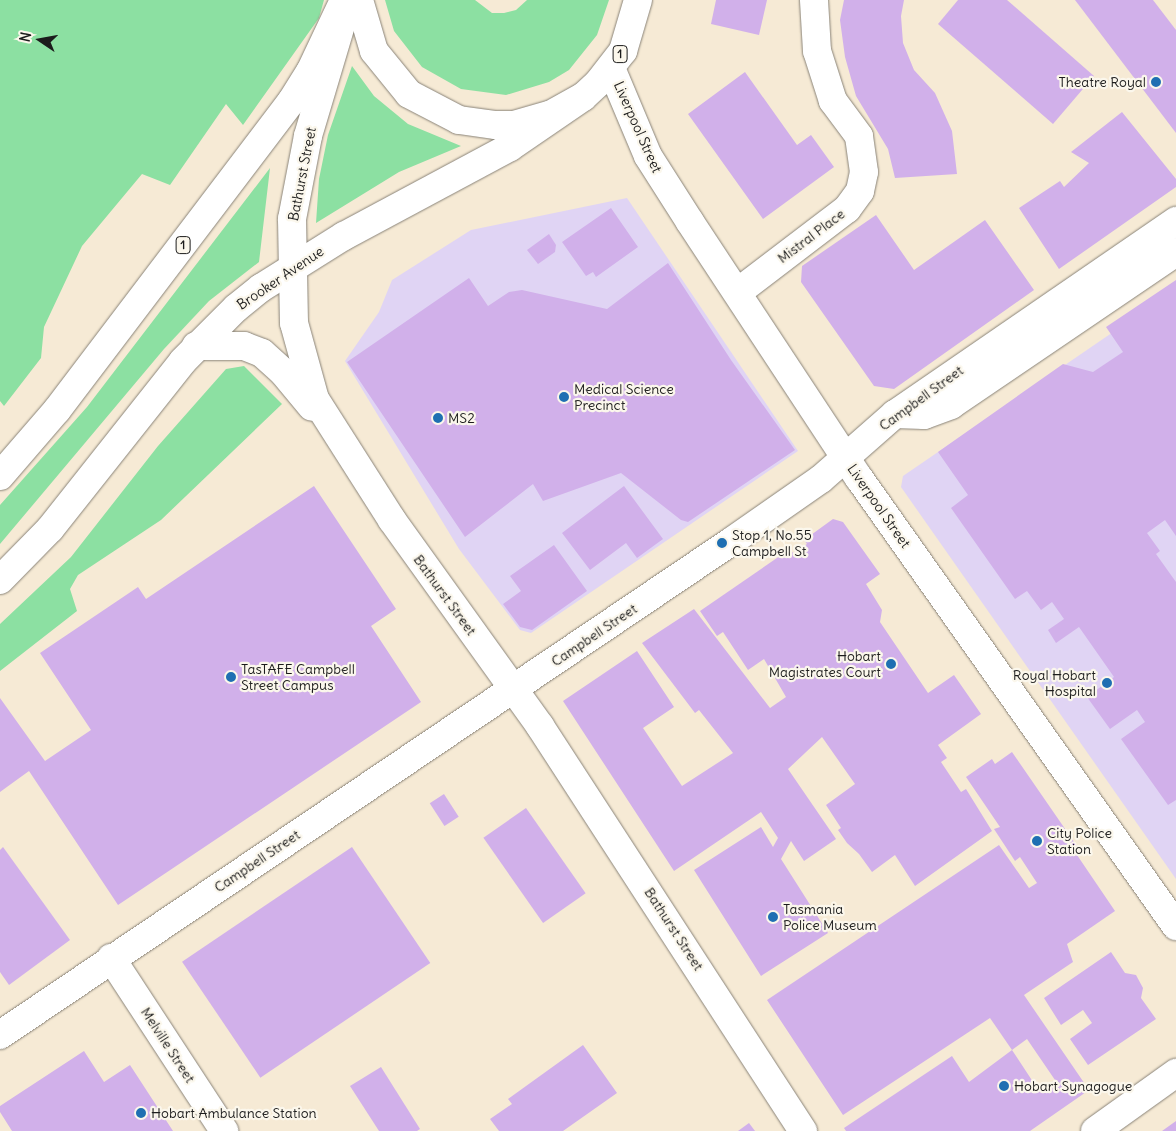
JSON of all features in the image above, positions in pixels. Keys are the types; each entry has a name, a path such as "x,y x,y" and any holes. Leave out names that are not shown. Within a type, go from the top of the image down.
{"main road":[{"name":"1","path":"0,476 57,410 291,102 321,50 344,0"},
{"name":"Bathurst Street","path":"348,0 302,162 292,218 290,269 294,323 304,363 318,405 442,592 514,689 686,948 804,1131"},
{"name":"1","path":"359,0 366,33 384,66 409,94 441,113 477,124 514,125 550,116 583,97 611,68 631,32 638,0"},
{"name":"Mistral Place","path":"738,292 847,209 860,191 864,172 859,136 832,101 816,51 814,0"},
{"name":"Liverpool Street","path":"611,68 648,156 845,457 1176,926"},
{"name":"Brooker Avenue","path":"0,580 50,529 196,346 236,308 290,269 344,236 510,147 583,97"},
{"name":"Campbell Street","path":"0,1035 111,958 514,689 805,490 895,414 1176,221"},
{"path":"895,414 924,415 951,405 1176,252"},
{"path":"196,346 244,346 262,354 283,372 343,445"},
{"name":"Melville Street","path":"111,958 224,1131"},
{"path":"1095,1131 1176,1073"}],"shaded area":[{"name":"Medical Science Precinct","path":"627,198 798,451 531,633 520,630 459,549 345,361 379,312 392,280 471,230"},
{"name":"Royal Hobart Hospital","path":"1176,289 1176,879 901,487 903,476"}],"green space":[{"path":"0,0 324,0 319,18 243,125 226,104 170,185 142,174 82,246 44,327 41,358 4,406 0,401"},
{"path":"385,0 475,0 492,13 504,13 516,10 527,0 609,0 597,35 569,70 549,82 506,95 461,89 422,67 394,31"},
{"path":"352,66 374,96 408,124 461,146 399,172 316,223 319,179 328,135"},
{"path":"270,168 259,262 209,301 164,349 0,544 0,505 87,407"},
{"path":"244,366 282,404 161,520 78,575 70,589 77,611 0,671 0,624 71,557 158,446 226,369"}],"building":[{"path":"716,0 767,0 759,35 711,24"},
{"path":"844,0 904,0 901,16 903,43 914,70 935,93 952,131 957,174 895,178 888,149 856,96 845,57 840,20"},
{"path":"958,0 1007,0 1094,76 1053,124 938,24"},
{"name":"Theatre Royal","path":"1075,0 1153,0 1176,30 1176,133"},
{"path":"745,72 797,145 811,135 834,167 763,219 688,114"},
{"path":"1122,112 1176,179 1176,187 1059,269 1019,208 1060,181 1064,187 1089,163 1071,152"},
{"path":"611,208 638,247 596,277 593,272 586,276 562,242"},
{"path":"876,215 914,270 985,220 1034,290 894,389 874,386 801,282 802,266"},
{"path":"549,234 556,245 555,252 538,264 527,250"},
{"name":"Medical Science Precinct","path":"668,263 731,360 795,450 688,522 681,520 621,473 543,501 533,484 465,537 347,362 469,278 488,306 509,292 522,290 607,309"},
{"name":"Royal Hobart Hospital","path":"1176,280 1176,536 1165,520 1147,533 1160,551 1156,554 1176,582 1176,800 1168,805 1121,739 1145,722 1137,710 1110,729 1087,697 1114,677 1079,627 1056,643 1048,630 1064,619 1052,602 1041,610 1027,591 1015,599 951,508 968,495 938,452 1063,364 1093,372 1123,352 1106,327"},
{"name":"TasTAFE Campbell Street Campus","path":"314,486 396,609 371,626 421,702 118,905 29,771 0,792 0,698 45,761 91,730 40,653 138,587 146,599"},
{"path":"624,486 663,539 637,558 626,543 590,570 562,533"},
{"path":"833,519 843,522 880,574 866,584 882,610 880,622 928,693 954,675 981,714 938,745 947,758 941,762 961,792 966,789 992,831 915,886 895,855 872,872 838,830 841,828 826,805 855,784 822,737 788,769 836,839 804,861 791,841 781,859 828,933 761,976 694,870 761,827 773,847 778,838 761,812 674,871 563,701 637,651 674,707 643,728 682,786 733,753 699,710 695,713 642,643 694,609 770,708 786,697 764,659 748,670 723,632 717,636 700,611 790,549 793,553 807,544 804,540"},
{"path":"554,545 587,591 532,630 520,627 503,604 521,591 510,576"},
{"path":"1012,752 1081,852 1077,855 1115,911 1067,944 1073,962 1024,995 1089,1090 1030,1131 846,1131 844,1128 952,1056 969,1082 1012,1050 990,1018 843,1115 767,1000 999,845 1029,888 1037,883 1020,857 1015,861 994,829 1000,827 966,777 992,759 995,764","holes":["1027,1039 1055,1080 1039,1091 1012,1050"]},
{"path":"444,794 459,817 444,826 430,803"},
{"path":"526,808 586,893 543,923 483,838"},
{"path":"3,847 70,940 9,985 0,972 0,850"},
{"path":"352,847 430,963 260,1078 182,962"},
{"path":"1111,952 1125,973 1136,975 1143,988 1141,998 1156,1019 1088,1065 1070,1039 1092,1023 1083,1010 1061,1025 1044,998"},
{"path":"583,1045 617,1093 563,1131 499,1131 490,1119 512,1104 508,1099"},
{"path":"84,1051 104,1082 130,1065 173,1131 12,1131 0,1112 0,1106"},
{"path":"381,1067 420,1129 417,1131 379,1131 350,1086"},
{"path":"1176,1121 1176,1131 1162,1131"},
{"path":"749,1123 755,1131 738,1131"}],"place":[{"name":"Theatre Royal","path":"1156,82"},
{"name":"Medical Science Precinct","path":"564,397"},
{"name":"MS2","path":"438,418"},
{"name":"Stop 1, No.55 Campbell St","path":"722,543"},
{"name":"Hobart Magistrates Court","path":"891,664"},
{"name":"TasTAFE Campbell Street Campus","path":"231,677"},
{"name":"Royal Hobart Hospital","path":"1107,683"},
{"name":"City Police Station","path":"1037,841"},
{"name":"Tasmania Police Museum","path":"773,917"},
{"name":"Hobart Synagogue","path":"1004,1086"},
{"name":"Hobart Ambulance Station","path":"141,1113"}]}
